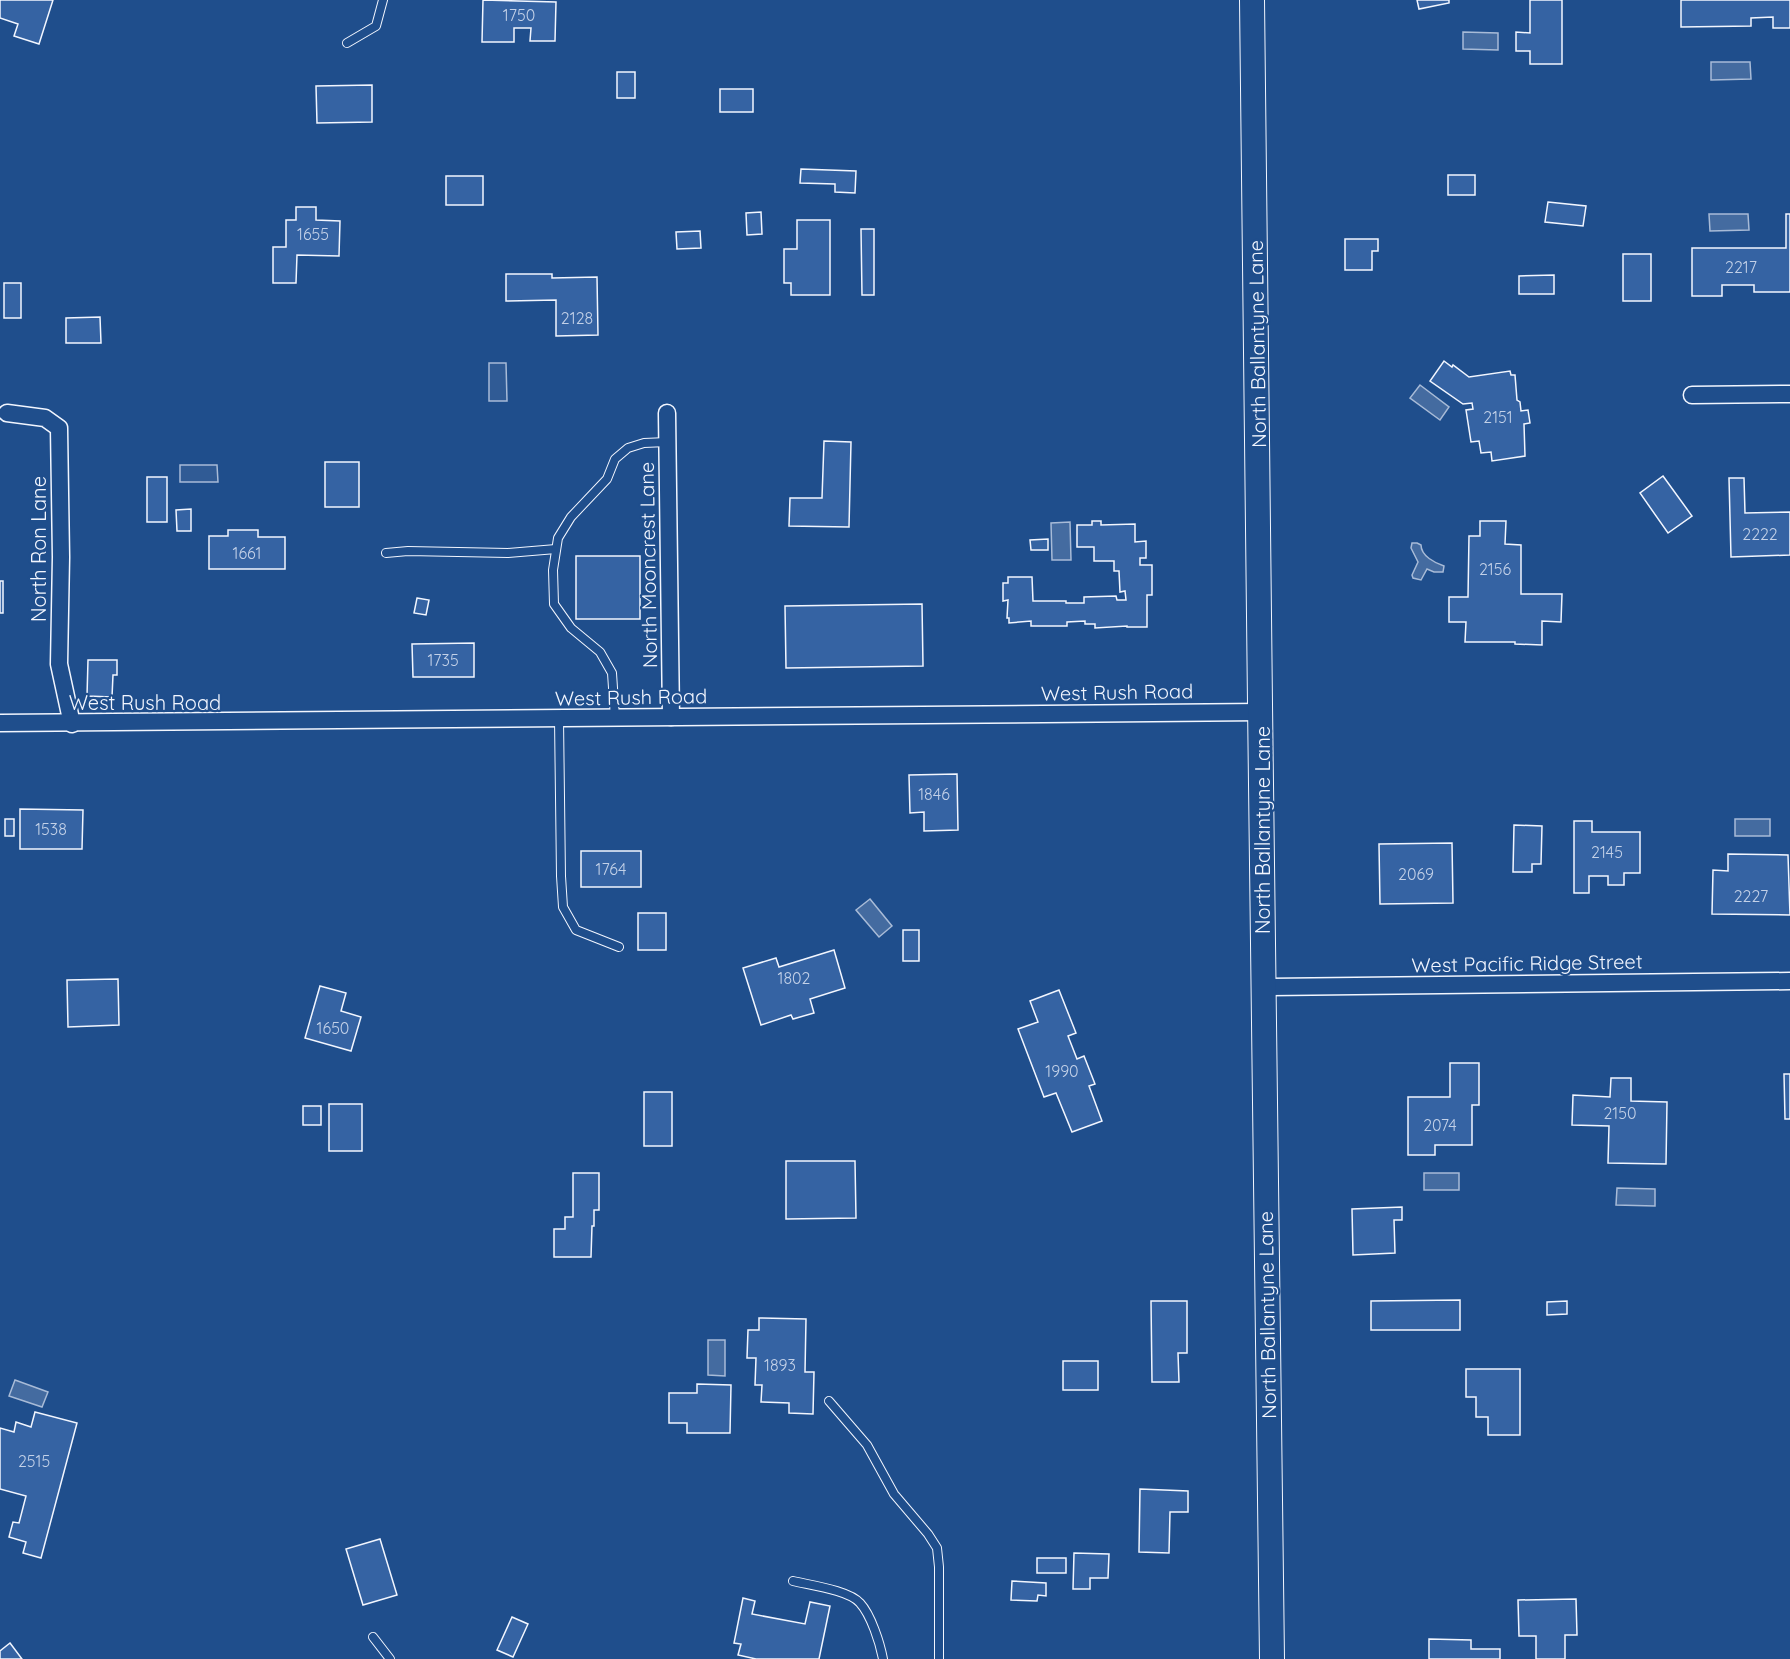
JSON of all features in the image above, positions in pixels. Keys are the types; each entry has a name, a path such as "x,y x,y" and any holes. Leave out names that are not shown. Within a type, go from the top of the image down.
{"street":[{"name":"North Ballantyne Lane","path":"1252,0 1272,1659"},
{"path":"1692,395 1790,394"},
{"name":"North Ron Lane","path":"7,413 45,418 58,428 61,557 58,664 72,724"},
{"name":"North Mooncrest Lane","path":"667,413 671,717"},
{"name":"West Rush Road","path":"0,723 1262,712"},
{"name":"West Pacific Ridge Street","path":"1264,987 1790,981"}],"lane":[{"path":"348,43 375,26 383,0"},
{"path":"615,718 612,673 600,652 571,628 554,604 553,570 558,538 571,518 607,478 615,459 628,448 644,443 667,442"},
{"path":"386,553 408,551 508,553 556,549"},
{"path":"560,718 563,907 576,930 619,948"},
{"path":"829,1401 867,1445 894,1494 937,1548 939,1659"},
{"path":"793,1581 843,1593 859,1602 879,1639 883,1659"},
{"path":"373,1637 390,1659"}],"shaded area":[{"path":"1463,32 1498,33 1498,50 1463,49"},
{"path":"1711,62 1750,62 1751,79 1711,80"},
{"path":"1709,214 1748,214 1749,230 1710,231"},
{"path":"489,363 506,363 507,401 489,401"},
{"path":"1420,385 1449,407 1440,420 1410,398"},
{"path":"180,465 217,465 218,482 180,482"},
{"path":"1070,522 1071,560 1052,560 1051,523"},
{"path":"1412,543 1421,545 1423,552 1429,558 1444,566 1443,572 1427,569 1421,580 1413,578 1412,575 1418,562 1411,548"},
{"path":"1735,819 1770,819 1770,836 1735,836"},
{"path":"870,899 892,926 879,937 856,910"},
{"path":"1424,1173 1459,1173 1459,1190 1424,1190"},
{"path":"1617,1188 1655,1189 1655,1206 1616,1205"},
{"path":"708,1340 725,1340 725,1376 708,1375"},
{"path":"15,1380 48,1392 42,1407 9,1396"}],"building":[{"path":"0,0 53,0 39,44 14,36 18,24 0,18"},
{"path":"483,0 556,2 555,41 530,41 531,28 514,28 514,42 482,42"},
{"path":"1417,0 1449,0 1449,3 1419,9"},
{"path":"1530,0 1562,0 1562,64 1530,64 1530,51 1516,51 1516,32 1530,33"},
{"path":"1681,0 1790,0 1790,28 1773,28 1773,17 1751,18 1751,26 1681,27"},
{"path":"617,72 635,72 635,98 617,98"},
{"path":"372,85 372,122 317,123 316,86"},
{"path":"720,89 753,89 753,112 720,112"},
{"path":"801,169 856,171 855,193 835,192 835,184 800,183"},
{"path":"1448,175 1475,175 1475,195 1448,195"},
{"path":"446,176 483,176 483,205 446,205"},
{"path":"1548,202 1586,206 1583,226 1545,222"},
{"path":"296,207 316,207 316,220 340,221 339,256 297,255 296,283 273,283 273,247 286,247 286,220 296,220"},
{"path":"761,212 762,234 747,235 746,213"},
{"path":"1786,214 1790,214 1790,292 1754,292 1754,285 1722,285 1722,296 1692,296 1692,248 1786,248"},
{"path":"797,220 830,220 830,295 791,295 791,283 784,283 784,249 797,249"},
{"path":"861,229 874,229 874,295 862,295"},
{"path":"700,231 701,248 677,249 676,232"},
{"path":"1345,239 1378,239 1378,251 1372,251 1372,270 1345,270"},
{"path":"1623,254 1651,254 1651,301 1623,301"},
{"path":"506,274 552,274 552,278 597,277 598,335 556,336 556,300 506,301"},
{"path":"1554,275 1554,294 1519,294 1519,276"},
{"path":"4,283 21,283 21,318 4,318"},
{"path":"100,317 101,343 66,343 66,318"},
{"path":"1444,361 1469,377 1510,371 1511,375 1515,375 1517,400 1520,402 1521,411 1528,410 1530,423 1524,424 1525,456 1492,461 1491,452 1481,453 1479,441 1471,442 1466,410 1473,409 1472,403 1463,404 1430,381"},
{"path":"824,441 851,442 849,527 789,526 790,498 822,498"},
{"path":"325,462 359,462 359,507 325,507"},
{"path":"1663,476 1692,516 1668,533 1640,493"},
{"path":"147,477 167,477 167,522 147,522"},
{"path":"1729,478 1744,478 1745,513 1790,512 1790,555 1731,557"},
{"path":"191,509 191,531 177,531 176,510"},
{"path":"1092,521 1101,521 1101,525 1135,524 1135,542 1146,541 1146,558 1140,558 1140,565 1152,565 1152,595 1147,595 1147,627 1095,628 1095,624 1085,624 1085,621 1067,622 1067,626 1031,626 1031,621 1009,623 1008,600 1003,601 1003,583 1008,583 1008,577 1032,577 1033,601 1084,603 1084,597 1116,596 1117,600 1126,600 1125,591 1120,592 1119,571 1114,571 1114,561 1094,561 1094,547 1077,547 1077,525 1092,525"},
{"path":"1480,521 1506,521 1505,544 1521,545 1521,594 1562,594 1561,622 1542,621 1542,645 1515,644 1515,642 1465,642 1466,622 1449,622 1449,597 1468,597 1469,536 1480,536"},
{"path":"228,530 258,530 258,537 285,537 285,569 209,569 209,536 228,536"},
{"path":"1048,539 1048,550 1031,550 1030,540"},
{"path":"576,556 640,556 640,619 576,619"},
{"path":"0,581 3,581 3,613 0,613"},
{"path":"417,598 429,600 426,615 414,613"},
{"path":"922,604 923,666 786,668 785,606"},
{"path":"474,643 474,677 413,677 412,644"},
{"path":"88,660 117,660 117,675 113,675 112,697 87,696"},
{"path":"957,774 958,830 924,831 924,812 910,813 909,775"},
{"path":"20,809 83,810 82,849 20,849"},
{"path":"5,819 14,819 14,836 5,836"},
{"path":"1574,821 1592,821 1592,832 1640,832 1640,873 1624,873 1624,885 1608,885 1608,876 1589,876 1589,893 1574,893"},
{"path":"1514,825 1542,826 1541,864 1532,864 1532,872 1513,872"},
{"path":"1452,843 1453,903 1380,904 1379,844"},
{"path":"581,851 641,851 641,887 581,887"},
{"path":"1728,854 1788,855 1790,915 1712,914 1713,870 1728,871"},
{"path":"638,913 666,913 666,950 638,950"},
{"path":"903,930 919,930 919,961 903,961"},
{"path":"834,950 845,988 810,999 814,1013 793,1019 791,1015 761,1025 743,968 776,958 779,967"},
{"path":"118,979 119,1025 68,1027 67,980"},
{"path":"320,986 346,993 341,1011 361,1017 351,1051 305,1038"},
{"path":"1059,990 1076,1033 1068,1036 1077,1059 1084,1056 1095,1084 1089,1086 1102,1121 1072,1132 1056,1093 1044,1097 1018,1029 1038,1022 1030,1001"},
{"path":"1450,1063 1479,1063 1479,1105 1472,1105 1472,1145 1435,1145 1435,1155 1408,1155 1408,1097 1450,1097"},
{"path":"1784,1074 1790,1074 1790,1119 1785,1119"},
{"path":"1611,1078 1631,1078 1631,1101 1667,1102 1666,1164 1608,1163 1609,1126 1572,1125 1573,1095 1610,1097"},
{"path":"644,1092 672,1092 672,1146 644,1146"},
{"path":"329,1104 362,1104 362,1151 329,1151"},
{"path":"303,1106 321,1106 321,1125 303,1125"},
{"path":"786,1161 855,1161 856,1218 786,1219"},
{"path":"573,1173 599,1173 599,1210 594,1210 591,1257 554,1257 554,1229 565,1229 565,1217 573,1217"},
{"path":"1402,1207 1402,1220 1394,1220 1395,1253 1353,1255 1352,1209"},
{"path":"1460,1300 1460,1330 1371,1330 1371,1301"},
{"path":"1151,1301 1187,1301 1187,1353 1178,1353 1179,1382 1152,1382"},
{"path":"1567,1301 1567,1314 1547,1315 1547,1302"},
{"path":"759,1318 806,1319 805,1372 814,1372 813,1414 789,1413 789,1403 761,1402 762,1385 755,1385 756,1358 747,1358 748,1330 759,1330"},
{"path":"1063,1361 1098,1361 1098,1390 1063,1390"},
{"path":"1466,1369 1520,1369 1520,1435 1488,1435 1488,1417 1476,1417 1476,1397 1466,1397"},
{"path":"697,1384 731,1385 730,1433 687,1433 687,1423 669,1423 669,1393 697,1393"},
{"path":"35,1412 77,1423 41,1558 23,1553 26,1542 9,1537 13,1522 19,1523 26,1496 0,1489 0,1428 14,1432 16,1422 31,1427"},
{"path":"1140,1489 1188,1491 1188,1512 1170,1512 1169,1553 1139,1552"},
{"path":"380,1539 397,1595 363,1605 346,1549"},
{"path":"1074,1553 1109,1554 1108,1578 1090,1578 1090,1589 1073,1589"},
{"path":"1037,1558 1066,1558 1066,1573 1037,1573"},
{"path":"1012,1581 1046,1583 1046,1596 1038,1595 1037,1601 1011,1600"},
{"path":"743,1598 755,1601 752,1614 805,1624 810,1602 830,1606 819,1659 756,1659 738,1655 741,1644 734,1643"},
{"path":"1576,1599 1577,1635 1565,1635 1565,1659 1536,1659 1536,1636 1519,1636 1518,1600"},
{"path":"512,1617 528,1624 513,1657 497,1650"},
{"path":"1429,1639 1471,1640 1471,1649 1500,1649 1500,1659 1429,1659"},
{"path":"10,1643 22,1659 0,1659 0,1651"}]}
